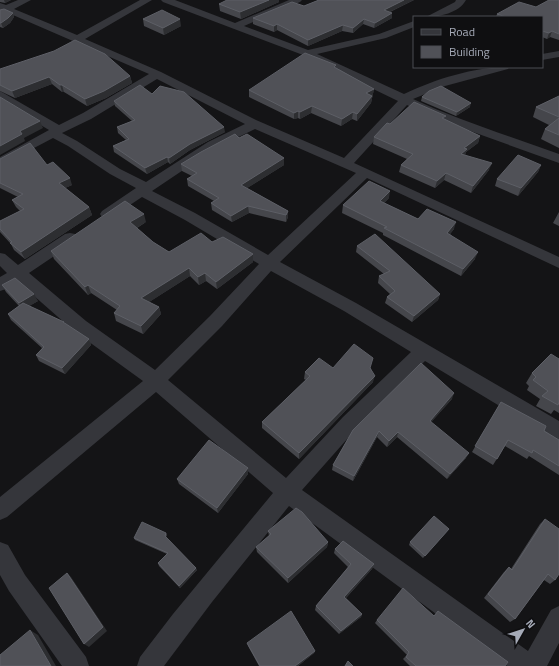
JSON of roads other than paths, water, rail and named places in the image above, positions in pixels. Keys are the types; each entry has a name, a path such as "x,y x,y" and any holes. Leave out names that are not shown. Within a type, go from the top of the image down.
{"street":[{"path":"2,9 26,0"},
{"path":"75,42 147,0"},
{"path":"166,0 307,53 438,115 508,138 559,159"},
{"path":"236,26 297,0"},
{"path":"433,16 459,4 461,0"},
{"path":"2,9 75,42 157,74 256,124 365,172 559,263"},
{"path":"307,53 382,36 413,24"},
{"path":"543,57 559,54"},
{"path":"346,164 406,99 419,91 475,71 497,68"},
{"path":"0,162 55,131 87,116 157,74"},
{"path":"0,94 8,101 66,138 106,166 166,203 269,263 350,307 423,352 559,431"},
{"path":"95,222 212,145 256,124"},
{"path":"0,510 156,381 216,321 269,263 365,172"},
{"path":"0,285 82,230"},
{"path":"0,258 80,326 156,381 286,492 528,666"},
{"path":"149,666 176,628 286,492 385,386 423,352"},
{"path":"0,553 18,583 77,666"},
{"path":"534,666 559,618"}]}
